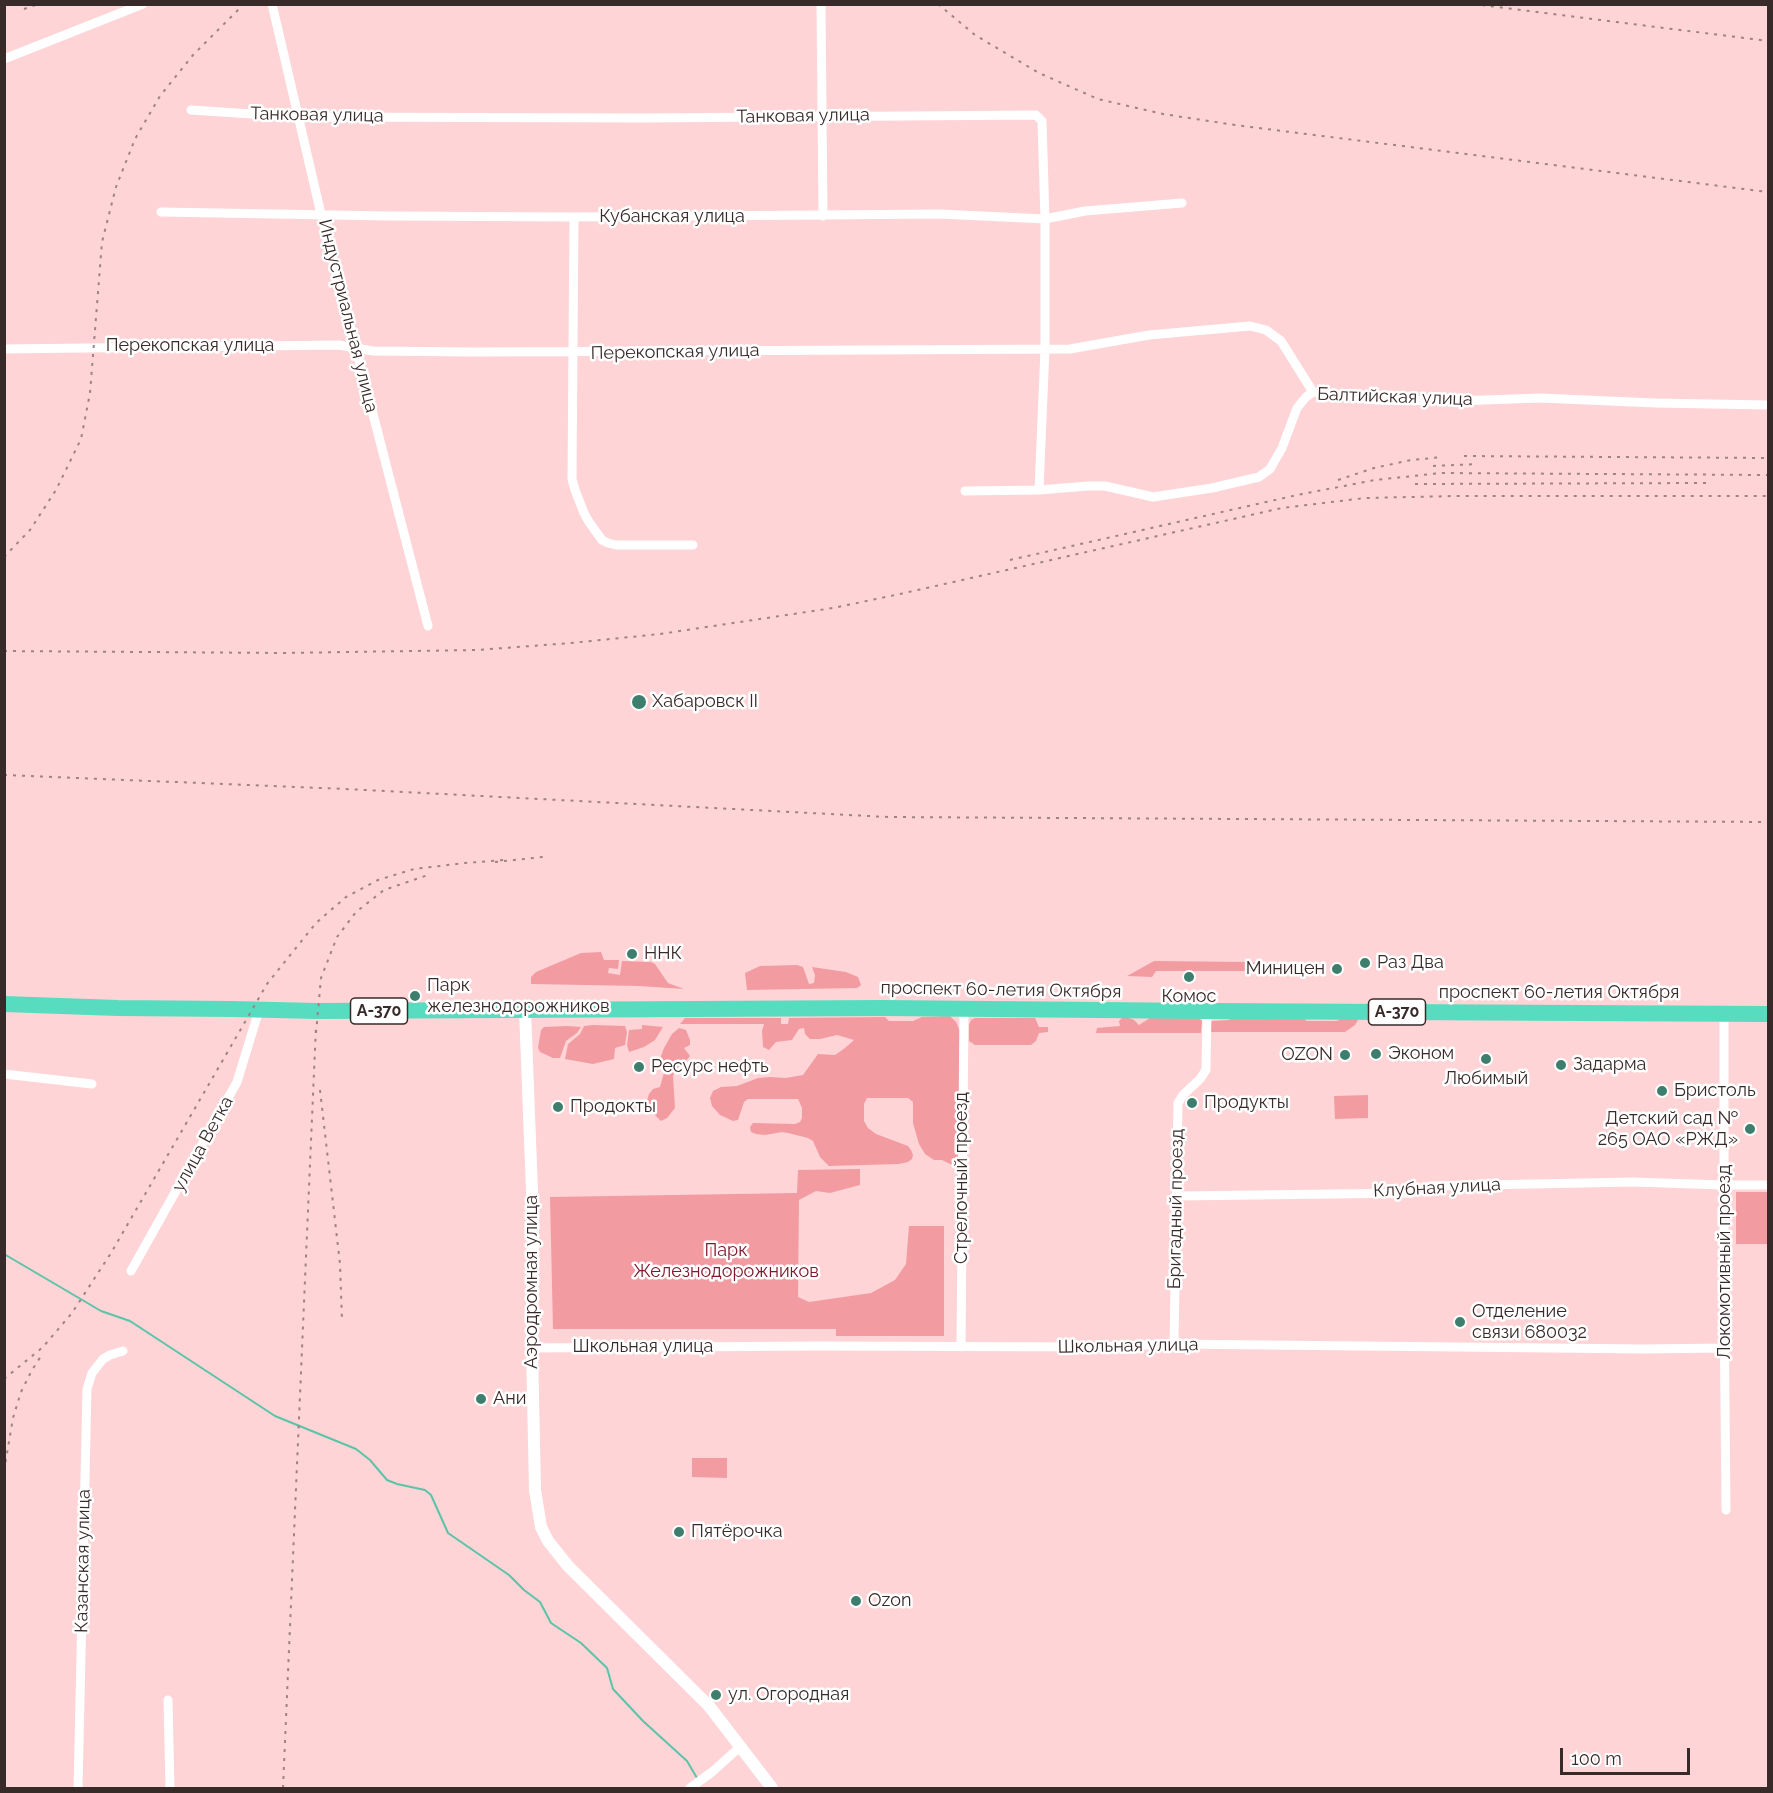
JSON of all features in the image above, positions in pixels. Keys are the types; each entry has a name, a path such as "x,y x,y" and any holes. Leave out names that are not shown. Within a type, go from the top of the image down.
{"highway":[{"name":"проспект 60-летия Октября","path":"4,995 203,1004 259,1010 317,1011 964,1008 1768,1014"},
{"name":"проспект 60-летия Октября","path":"4,1004 118,1008 233,1008"}],"street":[{"path":"4,59 143,4"},
{"name":"Индустриальная улица","path":"272,4 321,214 428,626"},
{"path":"821,4 823,216"},
{"name":"Танковая улица","path":"191,110 298,117 644,118 1036,115 1042,121 1045,219 1046,349 1039,490"},
{"name":"Кубанская улица","path":"161,212 574,217 940,214 1045,219 1085,210 1182,203"},
{"path":"574,217 572,479 584,513 602,540 608,543 693,544"},
{"name":"Перекопская улица","path":"4,349 339,345 373,351 1070,349 1149,334 1250,326 1259,327 1281,341 1313,392"},
{"name":"Балтийская улица","path":"965,491 1105,486 1154,497 1212,488 1259,477 1270,469 1288,434 1297,408 1306,396 1313,392 1377,400 1541,398 1768,405"},
{"name":"Стрелочный проезд","path":"961,1347 964,1008"},
{"name":"улица Ветка","path":"131,1270 237,1082 259,1010"},
{"name":"Аэродромная улица","path":"525,1010 533,1217 532,1348 535,1490 541,1527 548,1541 568,1566 709,1706 772,1788"},
{"name":"Бригадный проезд","path":"1174,1344 1178,1102 1206,1070 1207,1011"},
{"name":"Локомотивный проезд","path":"1724,1014 1726,1510"},
{"path":"4,1074 92,1084"},
{"name":"Клубная улица","path":"1177,1196 1412,1193 1431,1186 1455,1185 1633,1182 1768,1185"},
{"name":"Школьная улица","path":"532,1348 1094,1347 1174,1344 1725,1348"},
{"name":"Казанская улица","path":"78,1788 87,1389 92,1373 103,1359 123,1351"},
{"path":"168,1700 170,1788"},
{"path":"691,1787 741,1746"}],"green space":[{"path":"601,952 604,960 619,960 618,969 609,968 608,973 620,975 622,961 651,962 655,964 668,983 684,989 531,984 531,977 536,972 581,953"},
{"path":"1154,961 1257,963 1257,971 1156,971 1152,977 1127,976"},
{"path":"797,965 803,967 809,984 814,983 815,975 812,967 846,972 858,977 861,985 857,988 747,990 745,973 760,966"},
{"path":"950,1016 960,1031 958,1165 954,1166 942,1160 934,1160 925,1154 919,1144 913,1123 913,1102 908,1098 867,1098 864,1104 864,1121 868,1128 876,1134 908,1146 911,1150 912,1159 899,1164 829,1166 820,1157 813,1141 808,1138 782,1132 765,1135 751,1132 750,1127 753,1123 795,1124 800,1122 802,1108 798,1099 748,1099 744,1102 738,1120 733,1121 720,1115 712,1106 710,1098 713,1091 721,1087 737,1086 758,1078 786,1078 803,1075 818,1054 835,1055 854,1040 837,1035 810,1039 805,1034 804,1028 799,1029 792,1040 776,1042 769,1050 763,1047 764,1024 680,1024 685,1018 781,1018 781,1024 788,1024 789,1018 885,1017 889,1021 913,1021 922,1017"},
{"path":"1124,1016 1139,1025 1150,1018 1199,1018 1202,1021 1201,1033 1096,1033 1097,1028 1120,1026 1119,1021"},
{"path":"1300,1017 1307,1021 1337,1021 1342,1018 1358,1020 1345,1032 1210,1032 1209,1024 1212,1021 1233,1018"},
{"path":"975,1018 1035,1018 1039,1027 1048,1027 1048,1032 1039,1033 1036,1041 1031,1045 975,1045 969,1041 969,1025"},
{"path":"642,1025 663,1027 655,1040 629,1052 627,1045 629,1030 642,1029"},
{"path":"584,1026 625,1026 627,1032 625,1045 615,1048 614,1059 593,1064 565,1059 568,1044 580,1034"},
{"path":"544,1027 581,1027 566,1041 560,1058 553,1058 540,1052 538,1048 541,1030"},
{"path":"679,1028 686,1030 690,1040 690,1045 684,1048 690,1056 676,1069 673,1076 675,1108 667,1118 661,1121 645,1107 649,1094 653,1089 660,1087 667,1062 660,1059 664,1048 672,1034"},
{"path":"1368,1095 1368,1118 1335,1119 1334,1096"},
{"name":"Парк Железнодорожников","path":"860,1169 860,1185 830,1193 816,1191 799,1200 798,1297 809,1302 871,1293 895,1280 906,1264 909,1226 944,1226 944,1336 836,1336 836,1329 553,1329 550,1197 797,1193 798,1170"},
{"path":"1736,1192 1768,1192 1768,1244 1736,1244"},
{"path":"692,1458 727,1458 727,1478 692,1477"}],"waterway":[{"path":"4,1254 101,1311 130,1321 275,1416 356,1449 370,1460 387,1480 425,1490 431,1495 448,1533 509,1575 540,1602 551,1623 581,1643 607,1668 613,1689 643,1721 687,1761 697,1778"}],"railway":[{"path":"24,9 38,4"},
{"path":"4,557 30,530 56,490 81,439 90,393 102,242 116,187 135,139 160,96 193,55 244,4"},
{"path":"938,4 975,35 1039,73 1098,99 1163,114 1768,192"},
{"path":"1473,4 1768,41"},
{"path":"1464,456 1768,458"},
{"path":"1338,480 1374,468 1411,460 1443,457"},
{"path":"1433,466 1478,464"},
{"path":"1010,560 1297,495 1375,480 1441,473 1768,475"},
{"path":"1415,484 1706,483"},
{"path":"4,651 283,653 477,650 571,643 660,634 833,608 1282,508 1365,498 1768,496"},
{"path":"4,775 346,789 888,817 1768,822"},
{"path":"495,862 543,857"},
{"path":"4,1379 43,1347 72,1313 111,1253 267,984 316,923 346,897 378,880 414,869 504,860"},
{"path":"316,1033 321,978 337,937 356,912 384,890 428,875"},
{"path":"283,1788 316,1026"},
{"path":"320,1090 340,1264 342,1320"},
{"path":"4,1471 13,1418 21,1392 43,1353"}],"place":[{"name":"Хабаровск II","path":"639,702"},
{"name":"ННК","path":"632,954"},
{"name":"Раз Два","path":"1365,963"},
{"name":"Миницен","path":"1337,969"},
{"name":"Комос","path":"1189,977"},
{"name":"Парк железнодорожников","path":"415,996"},
{"name":"Эконом","path":"1376,1054"},
{"name":"OZON","path":"1345,1055"},
{"name":"Любимый","path":"1486,1059"},
{"name":"Задарма","path":"1561,1065"},
{"name":"Ресурс нефть","path":"639,1067"},
{"name":"Бристоль","path":"1662,1091"},
{"name":"Продукты","path":"1192,1103"},
{"name":"Продокты","path":"558,1107"},
{"name":"Детский сад № 265 ОАО «РЖД»","path":"1750,1129"},
{"name":"Отделение связи 680032","path":"1460,1322"},
{"name":"Ани","path":"481,1399"},
{"name":"Пятёрочка","path":"679,1532"},
{"name":"Ozon","path":"856,1601"},
{"name":"ул. Огородная","path":"716,1695"}]}
